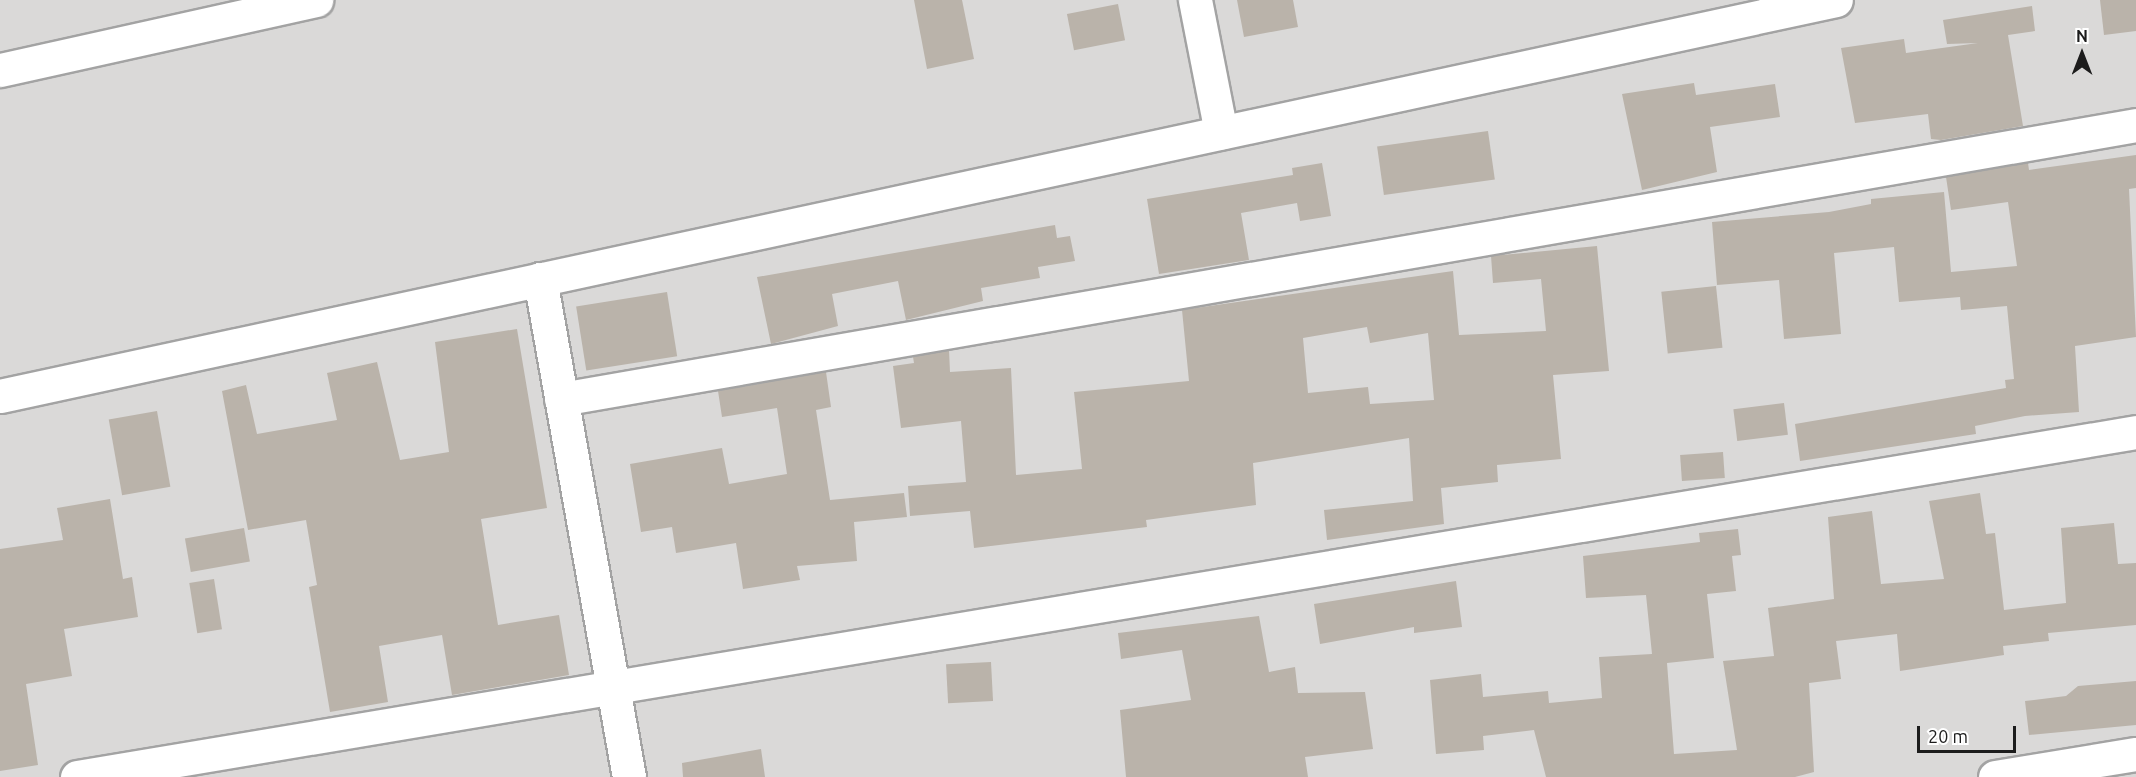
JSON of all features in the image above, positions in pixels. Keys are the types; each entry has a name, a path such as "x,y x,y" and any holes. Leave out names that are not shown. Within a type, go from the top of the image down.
{"street":[{"path":"0,70 316,0"},
{"path":"1195,0 1221,132"},
{"path":"0,396 1836,0"},
{"path":"561,399 2136,125"},
{"path":"540,279 629,777"},
{"path":"77,777 2136,432"},
{"path":"1995,777 2136,754"}],"shaded area":[{"path":"0,0 2136,0 2136,777 0,777"}],"building":[{"path":"914,0 962,0 974,59 927,69"},
{"path":"1237,0 1293,0 1298,27 1244,37"},
{"path":"2100,0 2136,0 2136,31 2104,35"},
{"path":"1118,4 1125,40 1074,50 1067,14"},
{"path":"2032,6 2035,31 2008,35 2023,126 1941,140 1931,139 1928,114 1855,123 1841,48 1904,39 1906,53 1978,43 1947,44 1943,20"},
{"path":"1694,83 1696,95 1775,84 1780,117 1710,127 1717,172 1642,190 1622,94"},
{"path":"1488,131 1495,180 1384,195 1377,147"},
{"path":"2136,155 2136,188 2129,189 2136,337 2075,346 2079,412 2025,416 1975,426 1976,434 1800,461 1795,424 2006,388 2005,380 2014,379 2007,306 1961,310 1960,297 1899,302 1894,247 1834,253 1841,334 1784,339 1779,280 1717,285 1712,222 1829,212 1871,204 1871,199 1944,192 1951,272 2017,266 2008,202 1951,210 1946,177 2028,163 2029,170"},
{"path":"1322,163 1331,216 1300,221 1297,203 1241,213 1249,260 1159,274 1147,199 1293,175 1292,168"},
{"path":"1055,225 1057,238 1070,236 1075,261 1038,267 1040,278 981,288 983,301 906,320 898,281 832,294 838,326 771,344 757,277"},
{"path":"1597,246 1609,371 1553,375 1561,459 1497,465 1498,482 1441,488 1444,524 1327,540 1324,510 1413,501 1409,438 1253,463 1256,505 1146,520 1147,527 974,548 970,511 910,516 908,486 966,482 961,421 901,428 893,366 914,363 913,357 949,350 950,372 1011,368 1016,475 1082,469 1074,392 1189,381 1182,310 1453,271 1459,335 1546,331 1541,279 1493,283 1491,256","holes":["1367,327 1370,343 1428,333 1434,400 1370,404 1368,387 1308,393 1303,338"]},
{"path":"1716,286 1722,348 1668,353 1661,292"},
{"path":"667,292 677,356 586,371 576,306"},
{"path":"517,329 547,508 481,519 498,625 559,615 569,675 452,695 442,635 379,646 388,702 330,712 309,587 317,585 306,520 248,530 222,391 246,385 257,434 337,420 327,373 377,362 400,460 449,452 435,342"},
{"path":"826,372 831,407 816,410 830,500 904,493 907,517 854,522 857,561 797,566 800,580 743,589 736,543 676,553 672,527 641,532 630,464 722,448 729,484 787,474 777,408 722,417 718,391"},
{"path":"1784,403 1788,435 1737,441 1733,409"},
{"path":"157,411 170,487 122,495 109,420"},
{"path":"1723,452 1725,478 1682,481 1680,455"},
{"path":"1980,493 1986,534 1995,533 2004,610 2066,603 2061,528 2114,523 2118,564 2136,563 2136,625 2048,633 2049,641 2003,646 2004,655 1900,671 1897,634 1836,641 1841,679 1809,683 1814,772 1795,777 1546,777 1534,730 1483,736 1484,750 1436,754 1430,680 1481,674 1483,697 1548,691 1549,703 1602,698 1599,657 1652,654 1646,595 1586,598 1583,556 1700,542 1699,533 1738,529 1741,555 1732,556 1736,591 1707,594 1714,658 1667,663 1674,754 1737,750 1723,661 1774,656 1768,608 1834,599 1828,517 1872,511 1881,584 1944,579 1929,501"},
{"path":"110,499 123,579 132,577 138,617 64,629 72,676 26,684 38,765 0,771 0,549 63,540 57,508"},
{"path":"244,528 250,561 191,572 185,538"},
{"path":"214,579 222,629 197,633 189,583"},
{"path":"1456,581 1462,627 1414,633 1414,627 1320,644 1314,604"},
{"path":"1259,616 1269,672 1295,667 1298,693 1365,692 1373,749 1305,757 1308,777 1126,777 1120,710 1191,700 1182,650 1121,659 1118,633"},
{"path":"991,662 993,701 948,703 946,664"},
{"path":"2136,681 2136,725 2029,735 2025,701 2066,696 2078,686"},
{"path":"761,749 765,777 683,777 682,763"}]}
